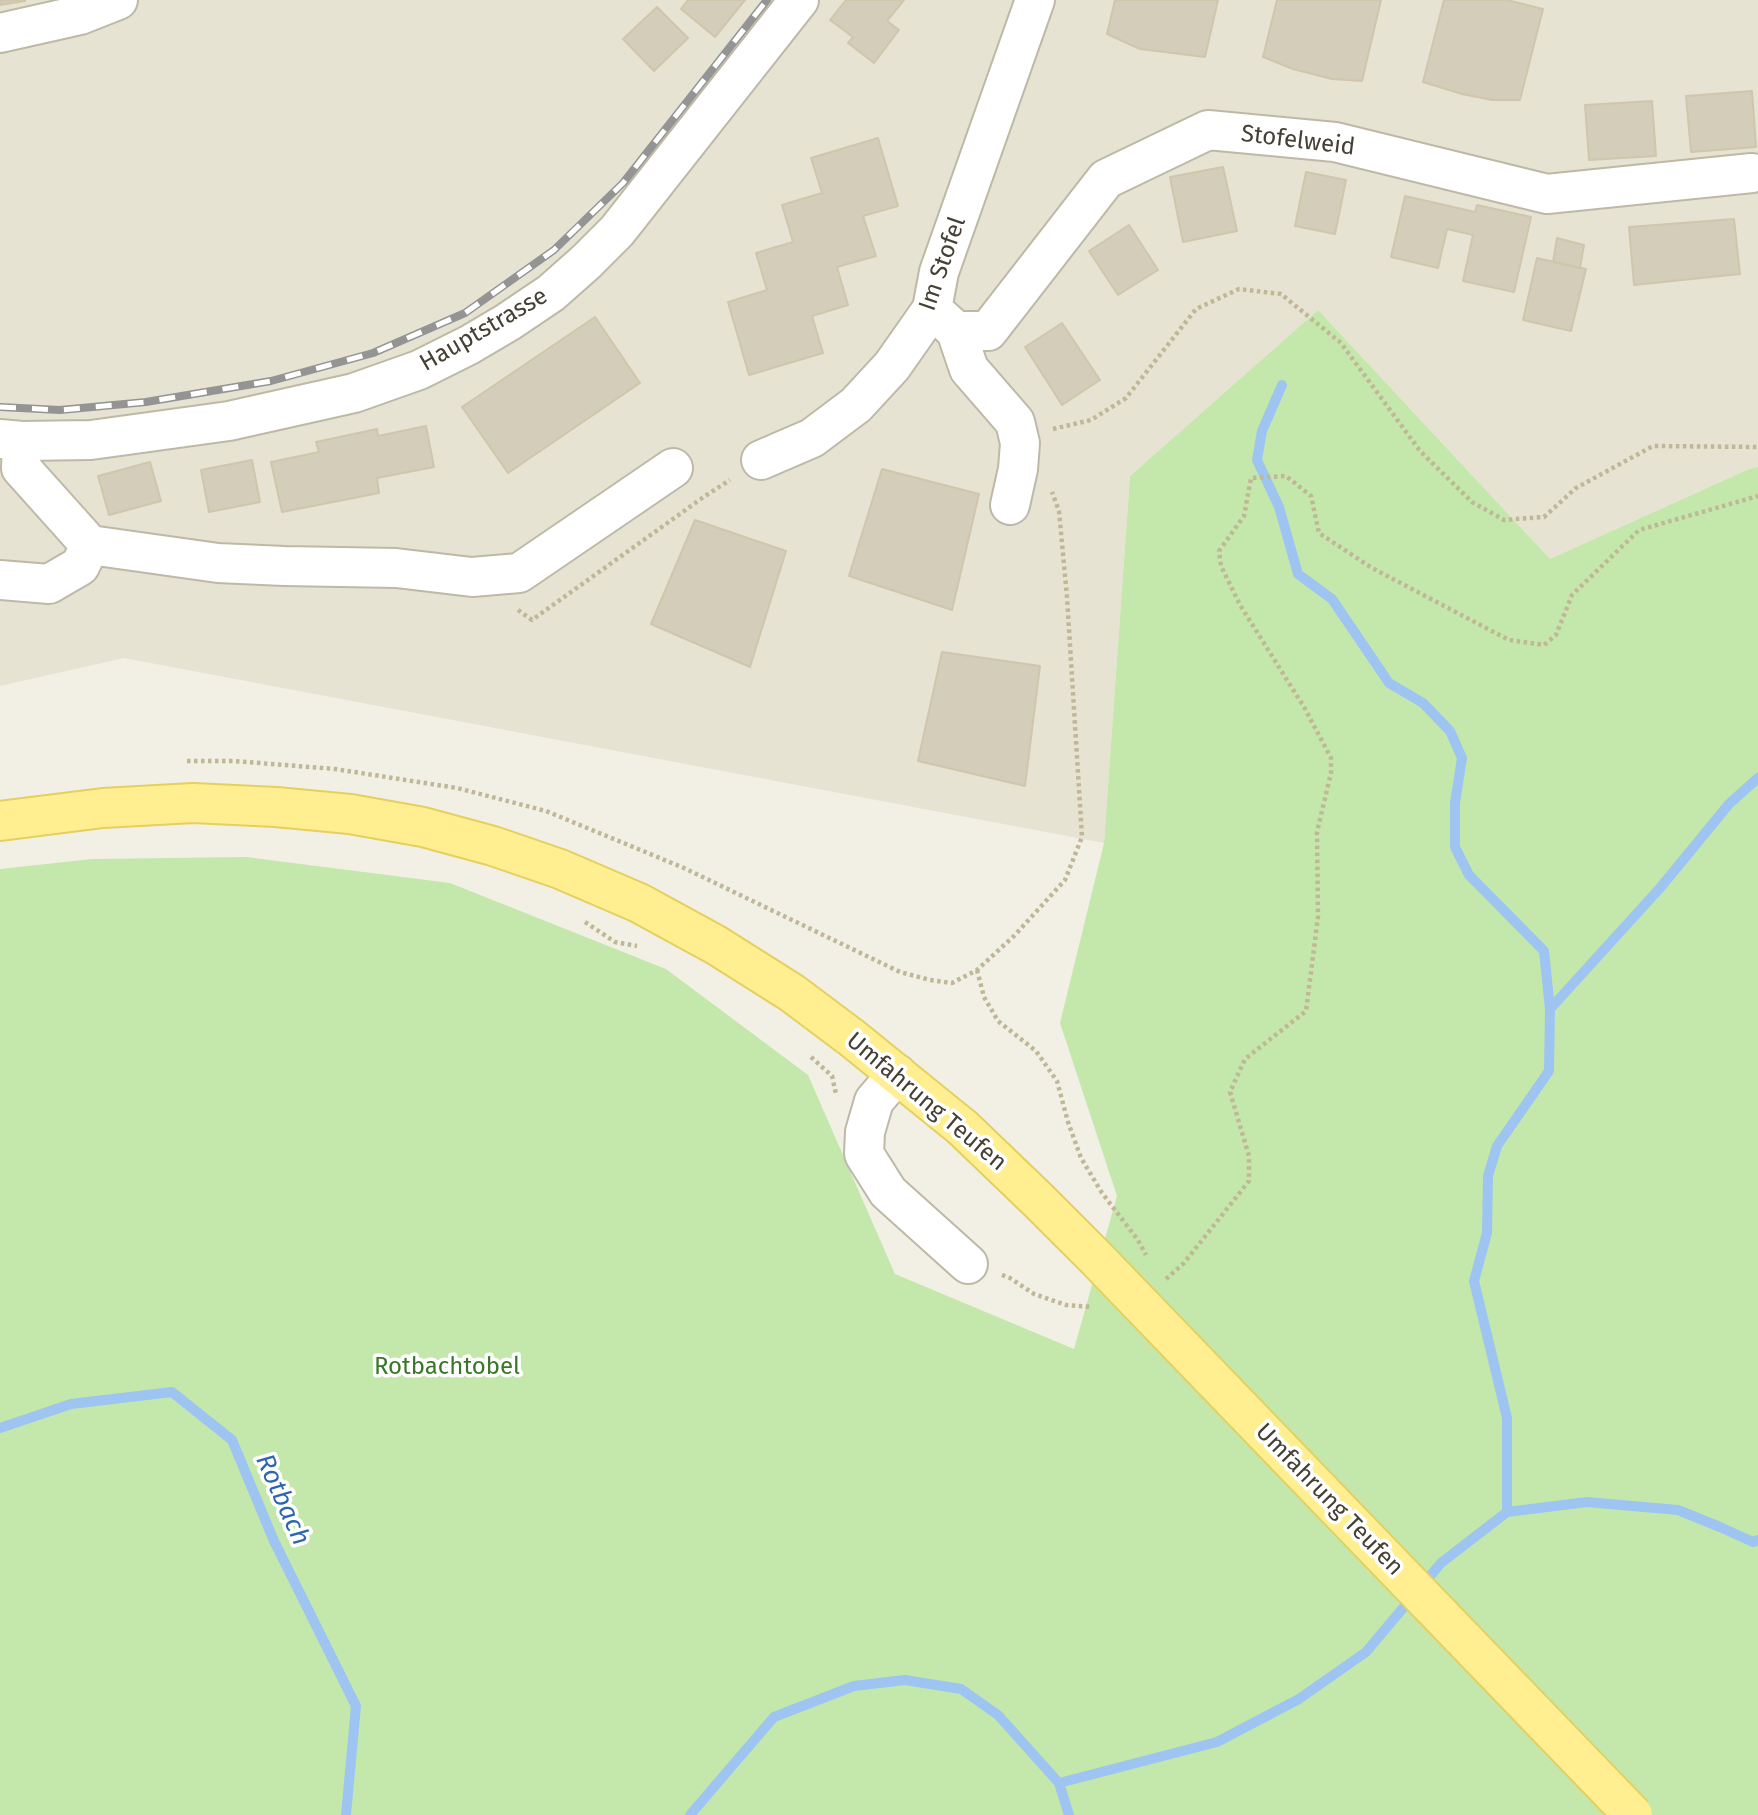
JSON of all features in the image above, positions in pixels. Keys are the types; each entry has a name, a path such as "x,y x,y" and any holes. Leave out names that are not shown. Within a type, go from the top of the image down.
{"main road":[{"name":"Umfahrung Teufen","path":"0,821 103,807 193,803 349,814 423,827 493,846 560,869 639,903 716,945 792,993 963,1128 1095,1257 1633,1815"}],"street":[{"path":"0,33 80,15 118,0"},
{"name":"Hauptstrasse","path":"11,440 91,440 229,421 354,393 419,370 469,345 551,293 617,232 799,0"},
{"name":"Im Stofel","path":"761,460 812,439 856,405 892,366 944,320 939,272 1035,0"},
{"name":"Stofelweid","path":"944,320 988,331 1106,179 1208,130 1335,142 1547,194 1752,173"},
{"path":"944,320 968,369 1015,422 1020,443 1018,469 1010,505"},
{"path":"11,440 21,468 90,545 218,563 396,568 472,577 520,573 673,468"},
{"path":"0,580 49,584 80,566 90,545"},
{"path":"897,1074 874,1101 865,1132 864,1154 888,1192 968,1264"}],"path":[{"path":"1015,422 1043,432 1091,420 1126,397 1196,309 1238,289 1281,294 1341,343 1420,451 1472,502 1504,520 1544,517 1576,488 1653,446 1758,447"},
{"path":"1161,1283 1184,1263 1249,1181 1250,1156 1230,1092 1245,1059 1306,1011 1318,917 1317,832 1331,773 1331,758 1304,707 1240,606 1221,566 1219,551 1244,516 1251,478 1286,476 1311,496 1319,533 1373,568 1509,640 1544,645 1556,635 1572,595 1639,530 1758,496"},
{"path":"930,980 952,983 976,970 1014,936 1065,880 1082,837 1067,597 1059,511 1051,489"},
{"path":"577,915 615,942 639,947"},
{"path":"976,970 984,997 998,1021 1036,1051 1058,1081 1068,1122 1081,1158 1102,1192 1138,1240 1150,1262"},
{"path":"802,1048 832,1076 838,1100"},
{"path":"968,1264 1010,1278 1045,1298 1066,1305 1091,1307"}],"shaded area":[{"path":"0,0 1758,0 1758,467 1550,559 1318,310 1130,476 1104,843 124,658 0,686"}],"green space":[{"name":"Rotbachtobel","path":"1318,310 1550,559 1758,467 1758,1815 0,1815 0,869 92,859 246,857 450,883 666,969 808,1075 895,1274 1074,1349 1117,1196 1060,1023 1104,843 1130,476"}],"building":[{"path":"0,0 25,0 25,1 0,5"},
{"path":"688,0 745,0 715,37 681,9"},
{"path":"846,0 904,0 887,21 899,30 874,63 848,43 853,37 830,20"},
{"path":"1115,0 1218,0 1205,57 1140,49 1107,34"},
{"path":"1277,0 1381,0 1362,81 1332,79 1293,69 1263,57"},
{"path":"1444,0 1507,0 1543,9 1520,100 1492,100 1423,82"},
{"path":"657,7 688,38 654,71 623,39"},
{"path":"1752,91 1756,147 1691,152 1686,96"},
{"path":"1652,101 1656,156 1589,160 1585,105"},
{"path":"878,138 898,206 863,216 876,256 837,267 848,305 812,316 823,353 749,375 728,302 767,290 756,253 793,242 782,205 822,193 811,158"},
{"path":"1223,167 1237,231 1183,242 1170,177"},
{"path":"1306,172 1346,180 1335,234 1295,226"},
{"path":"1405,196 1475,212 1477,205 1531,217 1514,292 1463,281 1473,235 1447,229 1438,268 1391,257"},
{"path":"1734,219 1740,274 1634,285 1629,227"},
{"path":"1129,225 1158,270 1118,295 1089,251"},
{"path":"1557,238 1584,245 1580,268 1553,262"},
{"path":"1537,258 1586,269 1571,331 1523,320"},
{"path":"595,317 640,383 508,473 462,407"},
{"path":"1062,323 1100,380 1062,405 1025,347"},
{"path":"426,426 434,467 377,478 379,493 282,512 271,462 319,452 316,442 377,429 378,436"},
{"path":"252,460 260,502 209,512 201,470"},
{"path":"150,462 161,501 109,515 98,476"},
{"path":"882,469 979,494 952,610 849,576"},
{"path":"695,520 786,551 750,667 651,624"},
{"path":"942,652 1040,666 1025,786 918,761"}],"waterway":[{"path":"1282,385 1262,431 1257,460 1279,507 1298,574 1332,599 1389,683 1423,703 1450,731 1462,758 1455,803 1455,847 1469,875 1544,951 1550,1009"},
{"path":"1059,1783 1217,1742 1299,1699 1366,1652 1441,1563 1507,1512 1507,1418 1474,1281 1487,1233 1488,1176 1497,1146 1549,1071 1550,1009 1660,888 1729,804 1758,778"},
{"name":"Rotbach","path":"0,1428 71,1404 172,1392 232,1440 274,1541 356,1706 346,1815"},
{"path":"1507,1512 1587,1502 1678,1510 1753,1542 1758,1540"},
{"name":"Rotbach","path":"690,1815 774,1717 854,1686 905,1680 961,1689 998,1715 1059,1783 1069,1815"}],"railway":[{"path":"0,407 60,410 146,402 271,381 373,353 465,313 554,250 623,183 767,0"}]}
